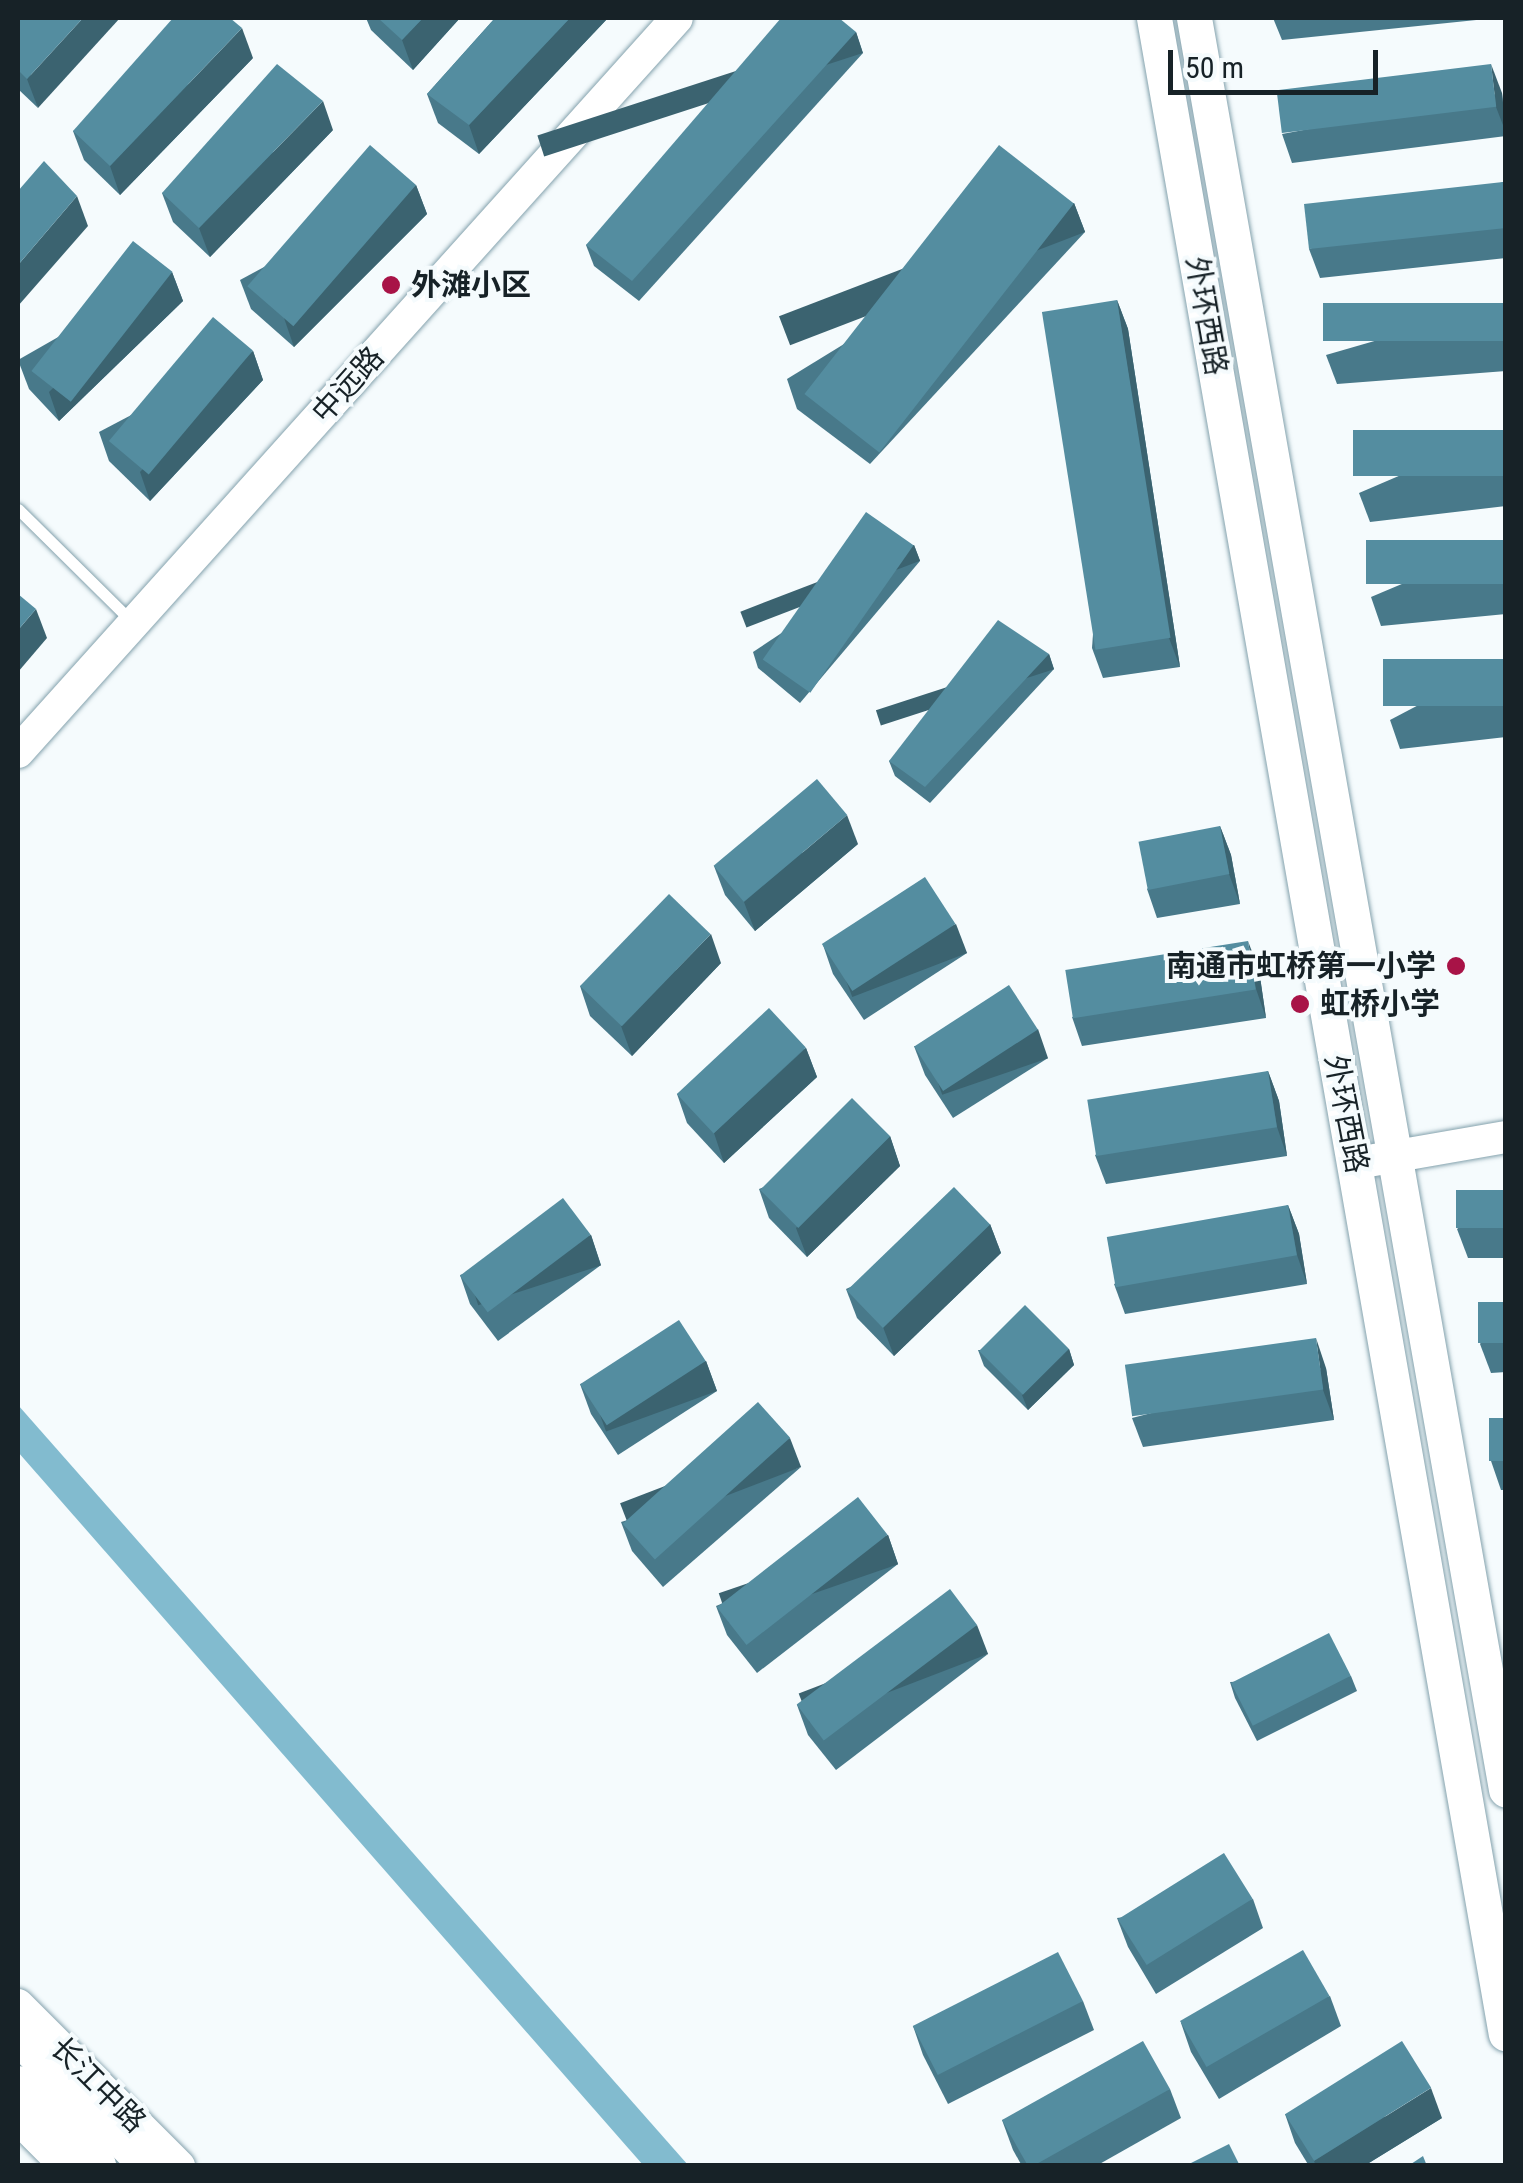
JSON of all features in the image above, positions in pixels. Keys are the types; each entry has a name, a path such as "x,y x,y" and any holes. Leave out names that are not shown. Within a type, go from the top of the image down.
{"highway":[{"name":"长江中路","path":"18,2034 150,2166"},
{"name":"长江中路","path":"18,2086 96,2166"}],"main road":[{"name":"外环西路","path":"1154,18 1357,1163 1506,2034"},
{"name":"外环西路","path":"1194,18 1506,1790"}],"street":[{"name":"中远路","path":"18,752 678,18"},
{"path":"1357,1163 1506,1137"},
{"name":"长江中路","path":"18,2005 179,2166"},
{"path":"18,2118 66,2166"}],"lane":[{"path":"18,509 135,625"}],"water":[{"path":"18,1405 688,2165 643,2165 18,1452"}],"building":[{"path":"18,18 83,18 27,79 18,70"},
{"path":"173,18 230,18 242,28 110,166 73,131"},
{"path":"378,18 423,18 402,40"},
{"path":"495,18 570,18 469,125 427,94"},
{"path":"781,18 839,18 856,32 632,281 586,245"},
{"path":"277,64 323,101 199,228 162,193"},
{"path":"1491,64 1496,107 1282,133 1277,90"},
{"path":"370,145 416,185 293,326 247,286"},
{"path":"999,145 1074,203 879,452 804,394"},
{"path":"44,161 77,196 18,265 18,191"},
{"path":"1503,182 1506,228 1309,249 1304,204"},
{"path":"133,241 172,272 71,402 31,371"},
{"path":"1117,300 1171,638 1095,650 1042,312"},
{"path":"1323,303 1506,303 1506,341 1323,341"},
{"path":"213,317 253,350 149,475 109,441"},
{"path":"1353,430 1506,430 1506,476 1353,476"},
{"path":"866,512 914,545 810,693 763,659"},
{"path":"1366,540 1506,540 1506,584 1366,584"},
{"path":"18,594 36,609 18,630"},
{"path":"998,620 1049,654 925,787 889,761"},
{"path":"1383,659 1506,659 1506,706 1383,706"},
{"path":"817,779 847,815 744,902 714,866"},
{"path":"1220,826 1229,874 1148,890 1139,842"},
{"path":"925,877 955,924 852,991 822,944"},
{"path":"669,894 711,934 622,1026 580,986"},
{"path":"1248,941 1256,989 1073,1018 1065,970"},
{"path":"1009,985 1038,1029 943,1091 914,1047"},
{"path":"769,1008 806,1047 714,1133 677,1094"},
{"path":"1268,1071 1277,1127 1096,1156 1087,1100"},
{"path":"852,1098 890,1136 798,1228 760,1190"},
{"path":"954,1187 990,1224 883,1328 847,1291"},
{"path":"1456,1190 1506,1190 1506,1228 1456,1228"},
{"path":"563,1198 591,1235 488,1312 460,1276"},
{"path":"1288,1205 1297,1255 1116,1287 1107,1237"},
{"path":"1478,1302 1506,1302 1506,1343 1478,1343"},
{"path":"1025,1305 1069,1349 1023,1395 979,1351"},
{"path":"679,1320 706,1361 607,1425 580,1384"},
{"path":"1316,1338 1323,1389 1132,1416 1125,1365"},
{"path":"758,1402 790,1438 655,1559 623,1524"},
{"path":"1489,1418 1506,1418 1506,1461 1489,1461"},
{"path":"858,1497 888,1535 746,1645 717,1607"},
{"path":"950,1589 977,1625 824,1740 797,1705"},
{"path":"1329,1633 1351,1676 1253,1726 1231,1683"},
{"path":"1224,1853 1253,1899 1147,1965 1118,1919"},
{"path":"1303,1950 1330,1996 1207,2067 1180,2021"},
{"path":"1058,1952 1083,2001 938,2075 913,2026"},
{"path":"1143,2041 1170,2089 1028,2166 1002,2120"},
{"path":"1402,2041 1431,2088 1314,2161 1285,2114"},
{"path":"1229,2144 1240,2166 1185,2166"},
{"path":"1423,2156 1427,2166 1408,2166"}],"place":[{"name":"外滩小区","path":"391,285"},
{"name":"南通市虹桥第一小学","path":"1456,966"},
{"name":"虹桥小学","path":"1300,1004"}]}
